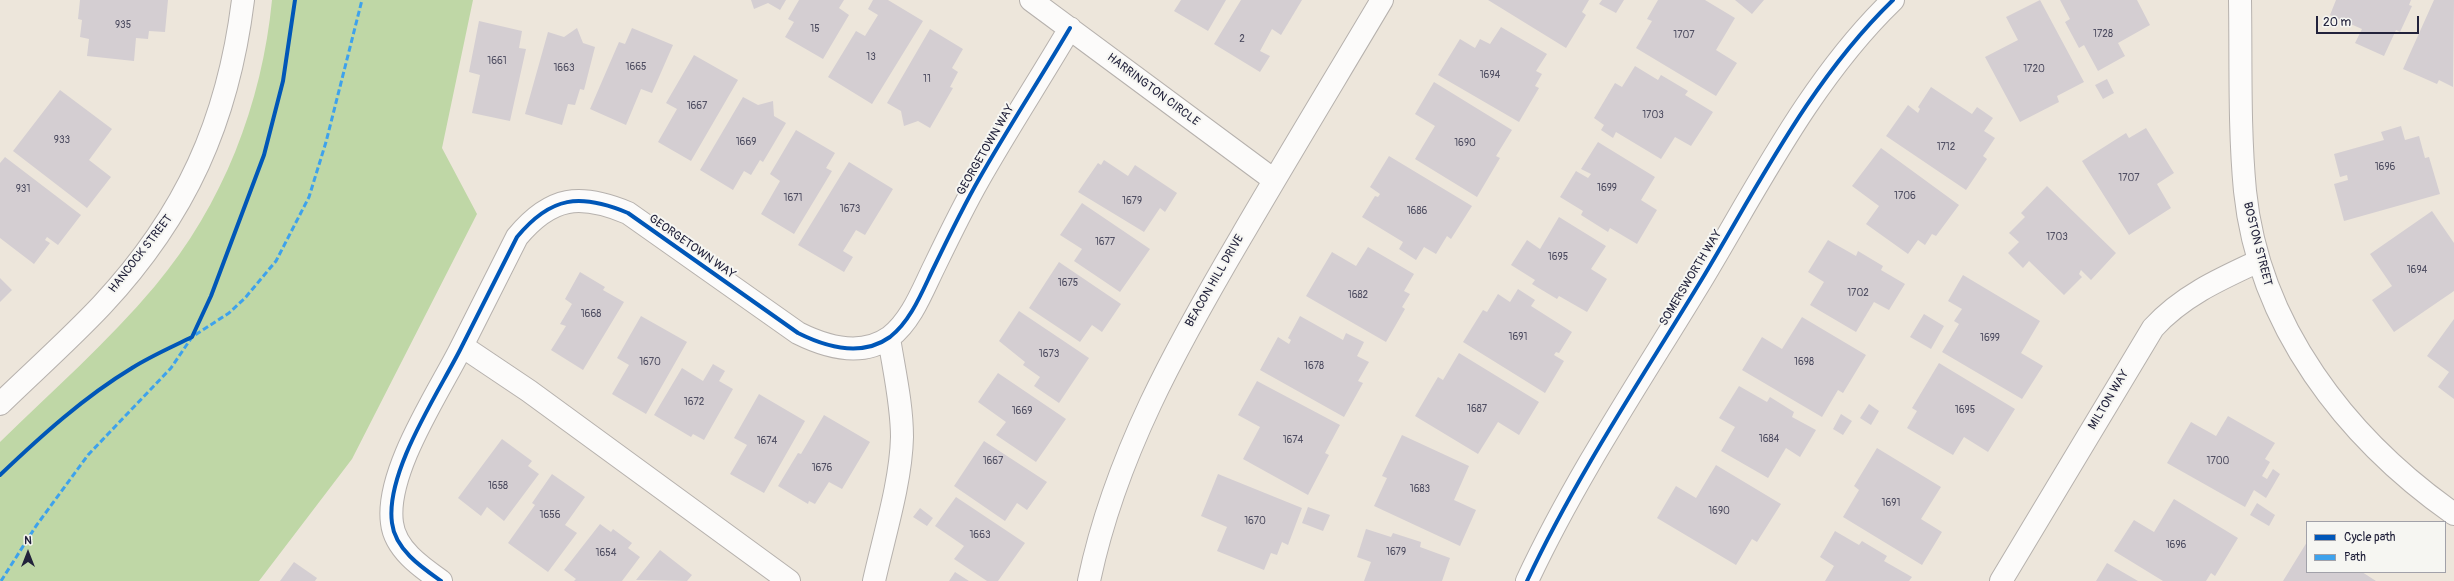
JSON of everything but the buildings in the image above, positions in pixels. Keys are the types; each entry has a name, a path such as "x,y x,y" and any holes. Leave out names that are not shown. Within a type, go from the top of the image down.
{"street":[{"name":"HANCOCK STREET","path":"0,404 102,305 155,240 176,208 212,135 226,92 238,41 243,0"},
{"name":"HARRINGTON CIRCLE","path":"1031,0 1274,180"},
{"name":"BEACON HILL DRIVE","path":"1089,581 1111,499 1152,398 1210,289 1382,0"},
{"name":"SOMERSWORTH WAY","path":"1527,581 1543,547 1604,441 1791,132 1856,39 1893,0"},
{"name":"BOSTON STREET","path":"2240,0 2245,191 2259,261 2270,293 2292,338 2322,385 2357,432 2395,468 2454,514"},
{"name":"GEORGETOWN WAY","path":"441,581 408,554 397,539 392,524 391,506 394,486 402,464 517,237 526,226 552,207 562,202 584,200 606,204 628,213 770,315 798,333 820,344 858,348 874,345 889,338 908,318 980,178 1070,28"},
{"name":"MILTON WAY","path":"2001,581 2153,328 2175,306 2190,296 2259,261"},
{"path":"874,581 900,460 902,437 900,410 889,338"},
{"path":"462,346 529,391 788,581"}],"green space":[{"path":"272,0 473,0 442,148 477,214 352,459 259,581 0,581 0,442 99,347 137,307 179,255 201,222 235,152 249,115 267,39"}],"marked path":[{"path":"1,581 36,526 88,455 171,368 192,337 229,313 245,298 276,261 309,197 326,142 362,0"}],"cycle path":[{"path":"0,475 47,432 97,391 139,364 192,337 211,296 264,155 283,81 295,0"},
{"path":"1527,581 1546,542 1588,465 1702,279 1788,133 1837,63 1864,30 1893,0"},
{"path":"441,581 417,563 398,541 392,523 392,503 396,481 404,458 415,435 517,237 530,223 542,213 554,206 567,202 581,201 595,203 628,213 798,333 832,346 844,348 868,347 890,337 898,330 911,313 973,190 1070,28"}]}
